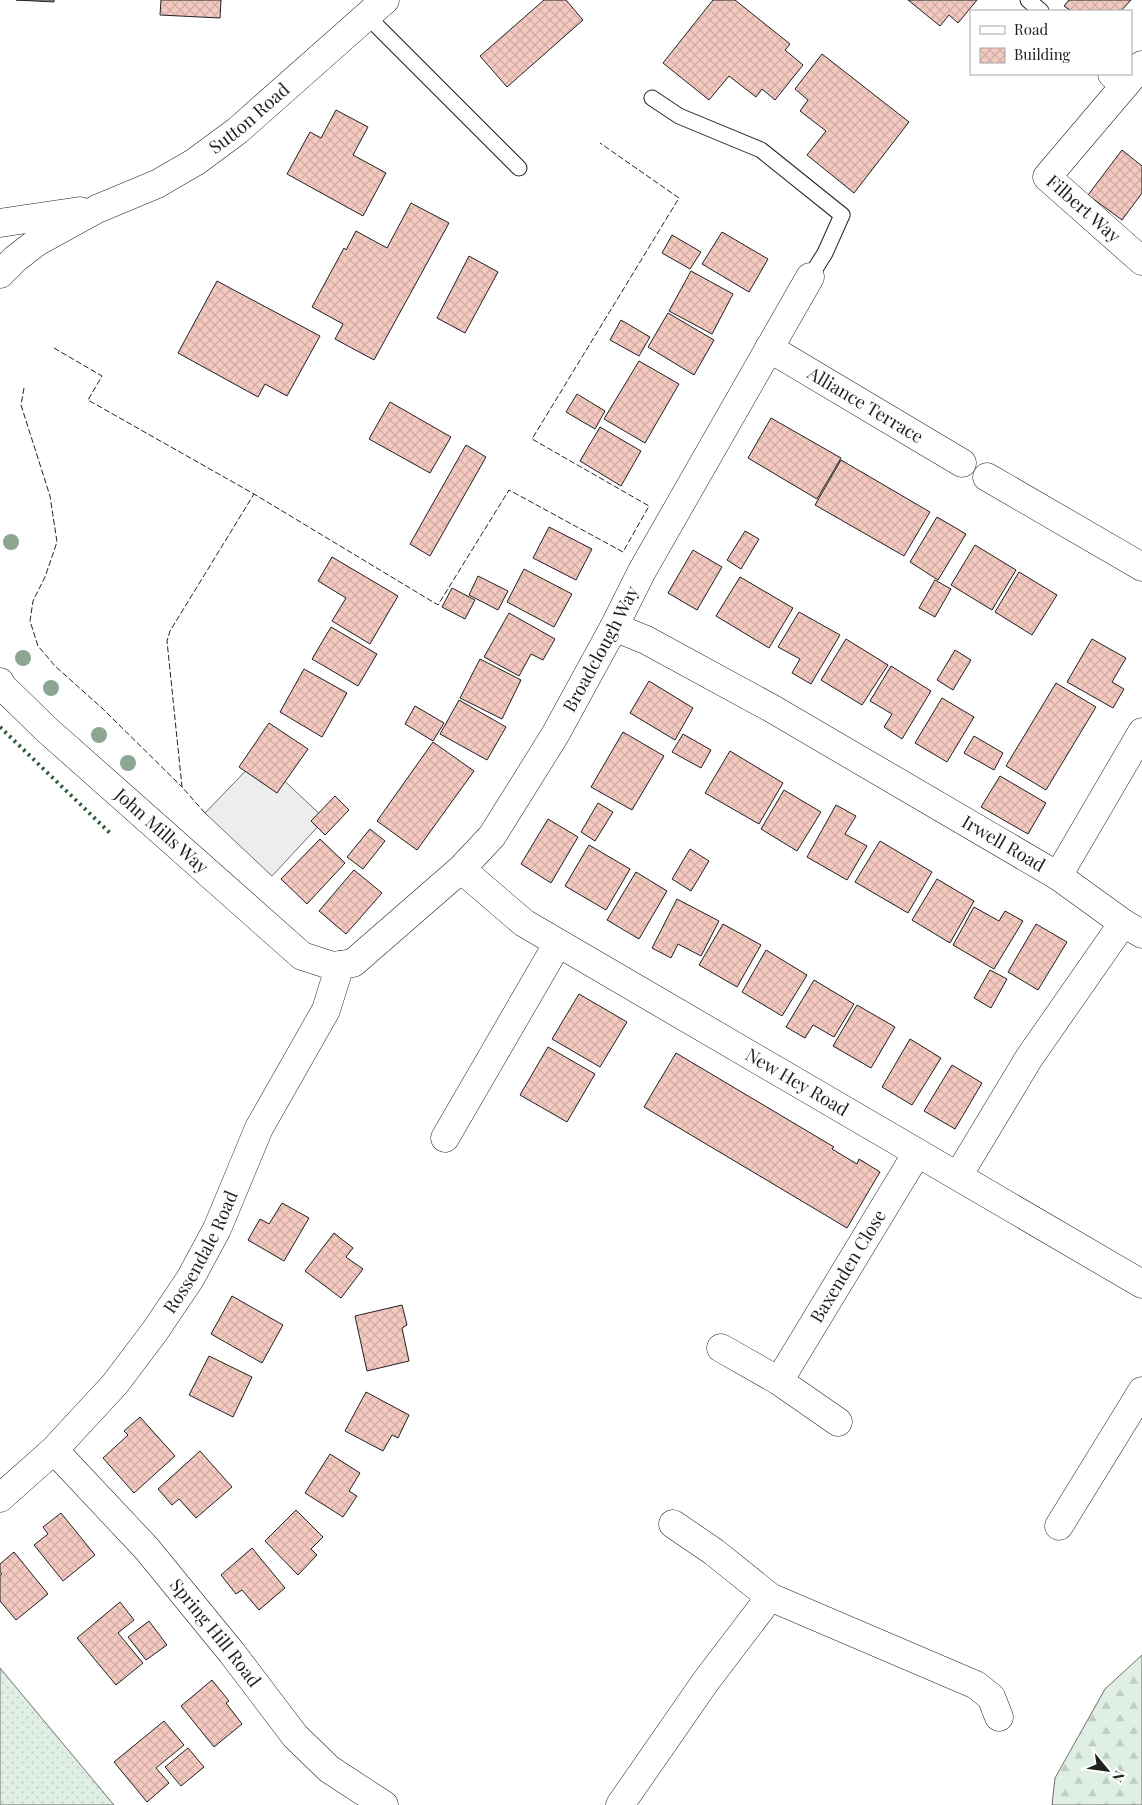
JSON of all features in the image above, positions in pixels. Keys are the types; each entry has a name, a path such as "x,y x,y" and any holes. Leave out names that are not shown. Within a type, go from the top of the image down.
{"street":[{"name":"Sutton Road","path":"0,274 36,242 96,209 157,184 195,162 238,131 376,8"},
{"name":"Filbert Way","path":"1127,75 1047,178 1142,261"},
{"name":"Sutton Road","path":"0,223 96,209"},
{"name":"Broadclough Way","path":"336,965 353,963 461,870 492,836 555,735 642,571 810,277"},
{"name":"Alliance Terrace","path":"769,348 962,463"},
{"path":"987,477 1142,567"},
{"name":"Irwell Road","path":"614,626 646,640 771,708 1058,876 1133,929 1029,1058 958,1176"},
{"name":"John Mills Way","path":"0,682 46,729 302,956 336,965"},
{"path":"1058,876 1142,732"},
{"name":"New Hey Road","path":"461,870 524,923 1142,1284"},
{"path":"444,1138 558,943"},
{"name":"Rossendale Road","path":"0,1498 54,1450 114,1384 155,1331 190,1279 217,1229 258,1128 326,1010 336,965"},
{"name":"Baxenden Close","path":"779,1381 917,1152"},
{"path":"721,1348 779,1381 838,1422"},
{"path":"1059,1526 1142,1391"},
{"name":"Spring Hill Road","path":"54,1450 148,1549 232,1653 294,1736 329,1769 384,1805"},
{"path":"673,1524 714,1552 770,1598 976,1684 991,1698 999,1717"},
{"path":"620,1805 706,1681 770,1598"}],"lane":[{"path":"1028,0 1040,10"},
{"path":"376,8 519,168"},
{"path":"652,98 679,116 762,150 842,215 825,253 810,277"}],"green space":[{"path":"1142,1655 1142,1805 1052,1805 1055,1778 1105,1689"},
{"path":"0,1668 114,1805 0,1805"}],"shaded area":[{"path":"259,757 325,819 272,876 205,813"}],"building":[{"path":"16,0 54,0 54,2"},
{"path":"161,0 221,0 220,18 160,15"},
{"path":"544,0 566,0 583,20 507,87 480,56"},
{"path":"713,0 735,0 790,44 785,50 803,65 775,100 762,89 756,97 729,76 709,100 663,63"},
{"path":"908,0 977,0 958,23 949,15 940,26"},
{"path":"1069,0 1131,0 1122,10 1070,10 1064,6"},
{"path":"822,54 909,122 854,193 807,155 826,131 800,111 808,100 795,89"},
{"path":"336,110 368,127 353,155 386,173 363,216 287,174 310,132 321,138"},
{"path":"1122,150 1142,166 1142,193 1122,220 1088,195"},
{"path":"411,203 449,223 374,360 335,339 343,324 312,307 344,248 346,250 356,231 387,248"},
{"path":"722,232 768,259 749,292 702,264"},
{"path":"672,235 701,252 690,269 662,253"},
{"path":"469,256 498,272 465,333 437,318"},
{"path":"691,271 733,294 712,334 669,311"},
{"path":"217,281 320,336 287,396 265,384 258,397 178,353"},
{"path":"668,313 714,340 694,375 648,347"},
{"path":"621,320 650,337 639,356 610,340"},
{"path":"639,361 679,384 645,443 604,419"},
{"path":"577,394 605,411 595,429 566,412"},
{"path":"390,402 451,437 430,473 369,439"},
{"path":"771,418 841,458 817,499 748,458"},
{"path":"600,427 641,451 621,486 580,461"},
{"path":"466,445 486,457 430,556 410,544"},
{"path":"841,460 930,512 904,556 815,505"},
{"path":"937,517 966,534 938,580 910,562"},
{"path":"549,527 592,549 576,580 533,558"},
{"path":"745,531 759,539 741,569 727,560"},
{"path":"975,545 1016,570 992,610 951,585"},
{"path":"693,550 722,567 697,610 668,593"},
{"path":"332,557 398,596 370,644 332,621 346,598 318,581"},
{"path":"524,569 572,594 554,627 507,602"},
{"path":"1019,572 1057,595 1032,635 995,612"},
{"path":"478,576 508,591 498,610 469,595"},
{"path":"740,577 793,608 769,648 716,616"},
{"path":"935,580 951,589 935,617 919,608"},
{"path":"452,588 475,600 465,619 442,607"},
{"path":"799,612 840,635 811,684 792,673 800,659 778,647"},
{"path":"509,613 555,639 543,660 531,654 519,676 484,657"},
{"path":"331,627 377,654 358,686 312,659"},
{"path":"846,639 888,665 862,705 821,680"},
{"path":"1092,639 1126,658 1112,682 1124,689 1113,708 1067,682"},
{"path":"955,650 971,660 953,690 937,680"},
{"path":"480,659 521,680 502,719 460,698"},
{"path":"891,666 931,691 902,739 884,727 892,714 870,701"},
{"path":"304,669 347,693 322,737 280,712"},
{"path":"649,681 693,708 675,740 630,713"},
{"path":"1056,683 1096,707 1046,790 1006,766"},
{"path":"942,698 974,717 947,762 915,743"},
{"path":"459,700 506,727 487,760 440,734"},
{"path":"415,706 444,723 433,741 405,724"},
{"path":"269,723 308,749 277,793 239,767"},
{"path":"623,732 664,756 632,810 591,787"},
{"path":"683,734 711,750 701,768 672,752"},
{"path":"974,736 1003,753 994,770 964,753"},
{"path":"433,742 474,771 417,850 377,821"},
{"path":"730,751 783,783 759,824 705,793"},
{"path":"1000,776 1046,803 1028,834 981,807"},
{"path":"784,790 821,812 797,851 761,829"},
{"path":"335,796 349,810 325,835 311,821"},
{"path":"598,803 613,812 595,841 581,832"},
{"path":"836,805 856,816 845,834 867,846 847,880 807,857"},
{"path":"548,819 578,837 551,883 521,864"},
{"path":"370,829 385,841 363,869 347,857"},
{"path":"320,839 345,863 307,904 281,879"},
{"path":"880,841 932,872 908,913 855,882"},
{"path":"589,845 630,869 606,910 565,886"},
{"path":"690,849 709,861 691,891 672,879"},
{"path":"354,870 382,893 346,934 319,911"},
{"path":"636,872 667,891 639,939 607,920"},
{"path":"937,879 974,901 950,943 912,920"},
{"path":"677,899 719,921 701,956 678,944 671,958 652,948"},
{"path":"974,907 999,921 1005,911 1023,921 994,969 953,945"},
{"path":"723,924 761,945 737,987 699,965"},
{"path":"1036,924 1067,942 1038,990 1008,972"},
{"path":"766,950 807,975 782,1016 742,992"},
{"path":"990,970 1007,979 991,1008 974,998"},
{"path":"814,980 854,1004 834,1037 813,1025 805,1038 786,1027"},
{"path":"579,994 627,1022 600,1067 552,1039"},
{"path":"857,1005 895,1027 871,1068 833,1046"},
{"path":"910,1039 941,1058 912,1105 882,1087"},
{"path":"548,1047 595,1074 567,1122 520,1095"},
{"path":"676,1053 834,1147 832,1149 857,1164 859,1159 880,1172 847,1228 644,1107"},
{"path":"952,1065 982,1083 955,1129 924,1111"},
{"path":"282,1203 309,1218 284,1261 248,1240 260,1219 269,1224"},
{"path":"334,1233 353,1248 346,1257 363,1269 341,1298 305,1271"},
{"path":"232,1296 283,1325 262,1363 211,1334"},
{"path":"402,1305 407,1325 402,1328 409,1361 367,1371 355,1316"},
{"path":"209,1356 252,1377 233,1417 189,1395"},
{"path":"366,1392 409,1415 398,1438 392,1435 383,1451 345,1431"},
{"path":"140,1417 175,1456 134,1493 103,1458 128,1435 124,1431"},
{"path":"200,1451 232,1487 196,1518 179,1499 172,1505 158,1489"},
{"path":"330,1454 360,1473 349,1491 357,1496 343,1517 305,1493"},
{"path":"296,1510 323,1537 311,1549 317,1555 298,1575 265,1541"},
{"path":"61,1513 95,1555 63,1581 34,1545 48,1534 43,1527"},
{"path":"252,1548 285,1588 259,1610 242,1590 236,1594 221,1575"},
{"path":"14,1552 48,1594 16,1620 0,1601 0,1575 2,1574 0,1572 0,1564"},
{"path":"120,1602 134,1620 118,1633 143,1663 116,1685 77,1638"},
{"path":"149,1621 167,1645 146,1660 128,1637"},
{"path":"212,1680 229,1701 226,1703 242,1724 214,1747 181,1706"},
{"path":"164,1721 184,1745 156,1768 169,1783 147,1802 114,1762"},
{"path":"188,1748 204,1767 181,1786 165,1767"}],"hedge":[{"path":"0,727 110,833"}],"fence":[{"path":"54,348 102,376 88,400 254,494 438,605 509,490 623,552 649,506 532,439 679,198 600,143"},
{"path":"24,388 21,405 50,496 57,542 45,577 33,601 30,621 38,646 55,666 103,709 182,787"},
{"path":"205,813 182,787 167,641 170,631 254,494"}]}
